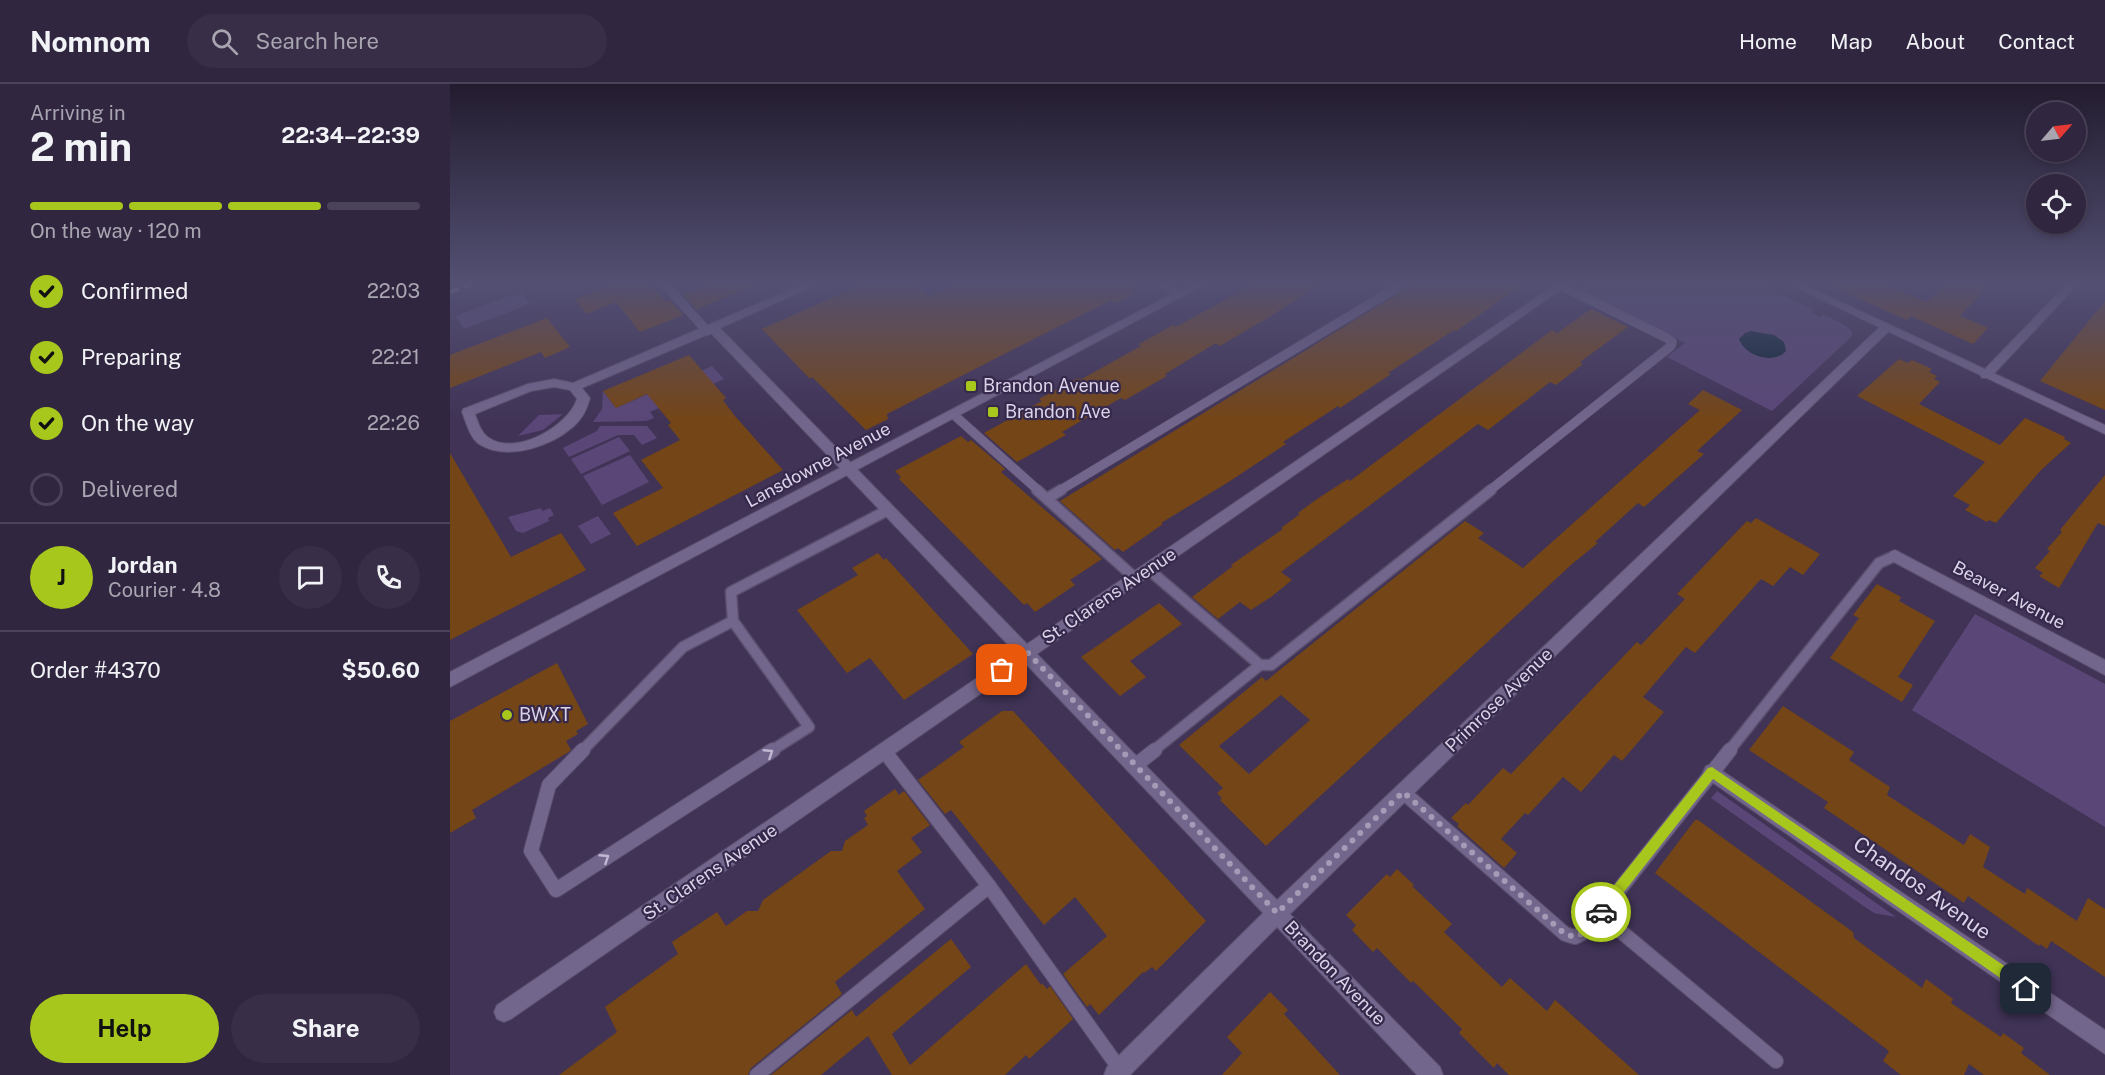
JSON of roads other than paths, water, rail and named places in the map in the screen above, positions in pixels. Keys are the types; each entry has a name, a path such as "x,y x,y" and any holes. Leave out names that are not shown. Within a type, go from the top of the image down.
{"street":[{"name":"Lansdowne Avenue","path":"450,680 1116,328"},
{"name":"St. Clarens Avenue","path":"504,1012 1500,328"},
{"name":"Primrose Avenue","path":"1120,1073 1277,913 1886,328"},
{"path":"1887,328 2105,430"},
{"path":"1986,375 2031,328"},
{"path":"574,387 584,398 579,414 561,430 527,444 503,447 485,442 479,436 468,412 541,384 565,384 574,387 710,329"},
{"name":"Brandon Avenue","path":"710,329 1027,652 1432,1075"},
{"name":"Beaver Avenue","path":"1895,556 2105,668"},
{"name":"Chandos Avenue","path":"1712,772 2105,1043"}],"lane":[{"path":"1048,498 1329,328"},
{"path":"1136,765 1260,665 1271,665 1671,346 1672,342 1667,338 1649,328"},
{"path":"953,414 1135,578"},
{"path":"732,621 683,647 549,785 531,851 556,890 809,727 732,621 731,592 888,510"},
{"path":"1403,792 1565,934 1575,937 1583,933 1600,914 1880,563 1895,556"},
{"path":"1148,569 1260,665"},
{"path":"885,752 989,886 1120,1073"},
{"path":"757,1075 989,886"},
{"path":"1600,914 1776,1061"}],"water":[{"path":"1751,331 1774,335 1784,342 1786,351 1767,358 1753,354 1742,345 1739,339"}],"place":[{"name":"Brandon Avenue","path":"971,386"},
{"name":"Brandon Ave","path":"993,412"},
{"name":"BWXT","path":"507,715"}]}
